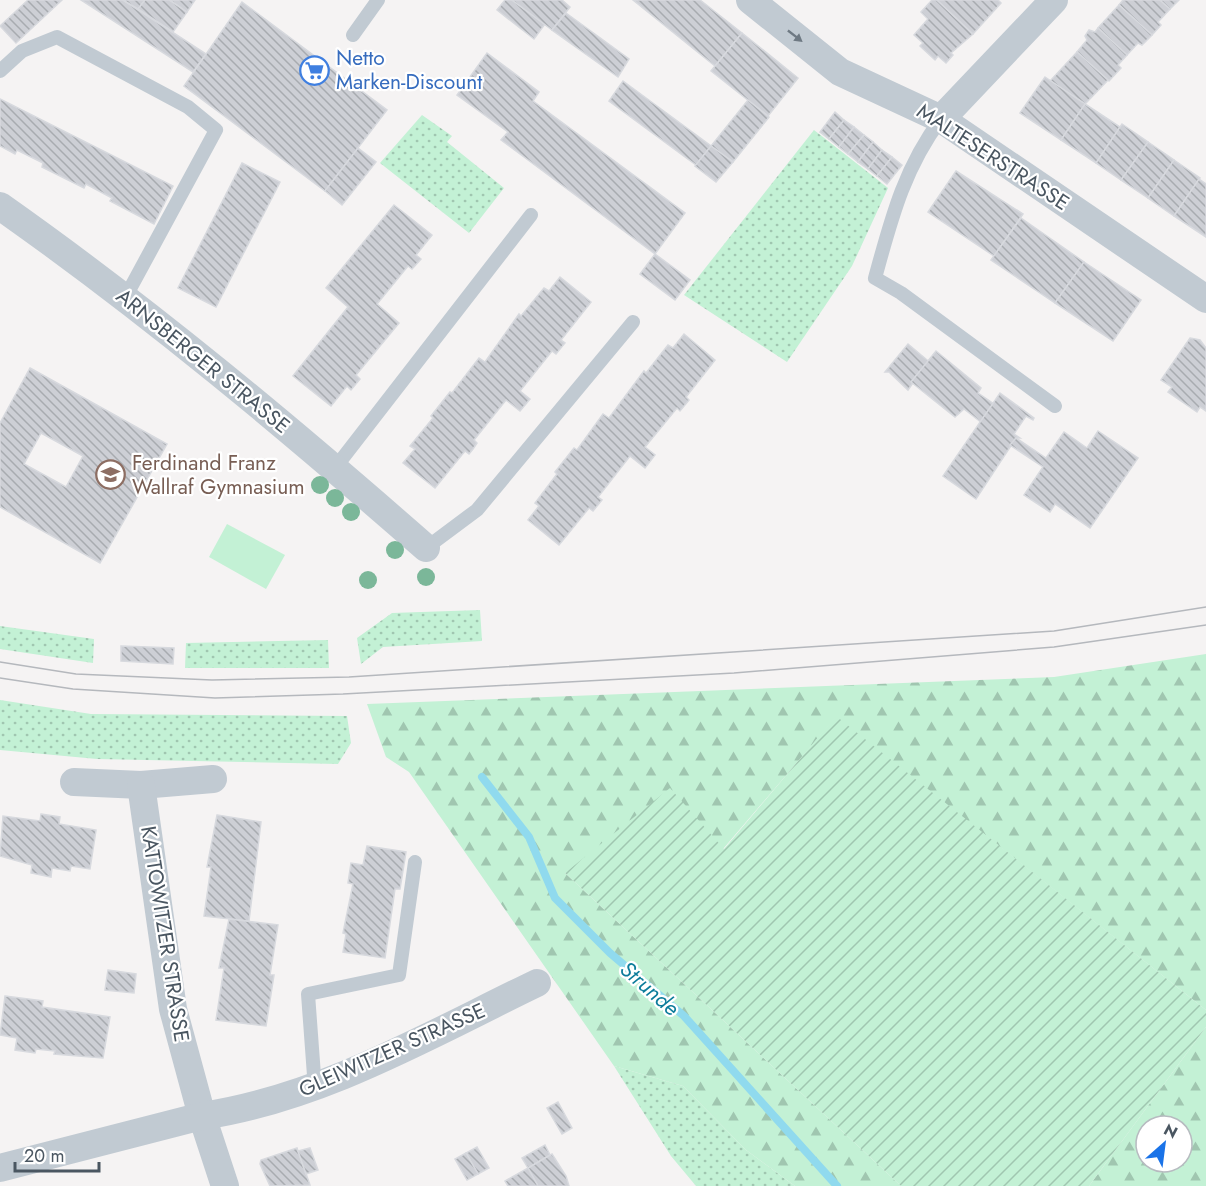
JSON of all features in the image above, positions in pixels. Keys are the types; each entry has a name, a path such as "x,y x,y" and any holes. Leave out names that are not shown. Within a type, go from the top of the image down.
{"street":[{"name":"MALTESERSTRASSE","path":"750,0 840,72 941,119 1206,299"},
{"path":"941,119 1054,0"},
{"name":"ARNSBERGER STRASSE","path":"0,206 125,298 335,468 426,548"},
{"path":"74,782 141,785 213,779"},
{"name":"KATTOWITZER STRASSE","path":"141,785 173,1009 202,1116 225,1186"},
{"name":"GLEIWITZER STRASSE","path":"0,1168 202,1116 236,1111 315,1089 537,983"}],"lane":[{"path":"353,34 378,0"},
{"path":"0,71 22,51 57,37 188,107 216,130 125,298"},
{"path":"941,119 920,147 896,202 875,278 901,293 1055,406"},
{"path":"335,468 531,215"},
{"path":"426,548 477,510 633,322"},
{"path":"315,1089 308,994 399,975 415,862"}],"green space":[{"path":"422,115 452,136 447,142 504,188 469,233 380,163"},
{"path":"814,130 888,188 852,266 787,362 684,295"},
{"path":"227,524 285,555 266,589 209,557"},
{"path":"480,610 482,641 383,647 361,664 357,638 392,613"},
{"path":"0,626 94,639 93,663 0,649"},
{"path":"328,640 329,668 185,668 186,643"},
{"path":"1206,654 1206,1010 836,717 723,849 565,873 901,1186 795,1186 746,1150 683,1086 614,1066 409,772 386,757 367,704 1054,677"},
{"path":"0,700 91,714 347,716 351,743 338,764 97,759 0,750"},
{"path":"836,716 1206,1010 1206,1027 1142,1114 1134,1114 1134,1125 1089,1186 901,1186 565,873 670,788 724,849"},
{"path":"1206,1027 1206,1186 1089,1186 1134,1125 1134,1174 1194,1174 1194,1114 1142,1114"},
{"path":"614,1066 683,1086 746,1150 795,1186 696,1186 671,1156"}],"building":[{"path":"28,0 62,0 16,43 0,26"},
{"path":"81,0 123,0 206,54 193,72"},
{"path":"123,0 145,0 138,9"},
{"path":"145,0 169,0 187,12 173,32 138,9"},
{"path":"170,0 195,0 187,12"},
{"path":"505,0 512,0 545,24 534,39 497,10"},
{"path":"512,0 562,0 570,7 552,30"},
{"path":"633,0 700,0 742,33 715,66"},
{"path":"932,0 937,0 973,34 951,53 953,55 946,63 938,56 935,60 920,46 923,43 914,35 928,19 921,12"},
{"path":"937,0 998,0 1001,3 973,34"},
{"path":"1123,0 1160,0 1170,9 1158,22 1161,25 1152,35 1119,5"},
{"path":"1160,0 1179,0 1170,9"},
{"path":"242,2 387,110 325,191 184,86"},
{"path":"1119,5 1152,35 1142,45 1138,43 1127,55 1098,28"},
{"path":"566,13 629,59 618,77 552,30"},
{"path":"1098,28 1127,55 1118,65 1121,68 1109,81 1077,52 1087,40 1085,36 1089,30 1095,32"},
{"path":"742,33 798,78 768,116 711,71"},
{"path":"1077,52 1108,80 1085,104 1050,81"},
{"path":"487,53 539,92 533,101 685,213 655,254 501,140 508,132 457,95"},
{"path":"1045,77 1085,104 1061,140 1020,113"},
{"path":"623,81 711,146 696,165 609,101"},
{"path":"0,99 173,186 154,224 110,201 112,198 86,184 84,188 42,167 43,163 17,150 15,154 0,146"},
{"path":"748,100 769,117 733,162 711,146"},
{"path":"1085,104 1120,127 1096,163 1061,140"},
{"path":"835,112 844,120 829,139 820,132"},
{"path":"844,120 854,127 839,147 829,139"},
{"path":"1122,124 1148,142 1121,180 1096,163"},
{"path":"854,127 864,135 848,154 839,147"},
{"path":"864,135 873,142 858,162 848,154"},
{"path":"873,142 882,150 868,169 858,162"},
{"path":"1148,142 1174,160 1148,198 1121,180"},
{"path":"711,146 733,162 716,182 695,166"},
{"path":"358,148 376,162 342,205 325,191"},
{"path":"882,150 892,157 877,176 868,169"},
{"path":"892,157 902,165 887,184 877,176"},
{"path":"1174,160 1200,178 1174,216 1148,198"},
{"path":"242,163 280,182 216,307 178,288"},
{"path":"956,171 1023,214 994,256 928,212"},
{"path":"1199,179 1206,184 1206,237 1174,216"},
{"path":"394,205 432,235 416,255 421,259 412,269 408,266 377,304 399,323 356,375 360,379 351,390 347,386 331,406 293,376 348,307 326,288"},
{"path":"1021,218 1084,262 1055,303 991,260"},
{"path":"655,254 690,280 675,300 640,274"},
{"path":"1084,262 1141,300 1113,341 1055,303"},
{"path":"560,277 591,302 561,340 565,343 556,354 552,351 520,391 530,399 520,411 506,400 474,440 477,443 469,454 465,451 435,488 403,463 415,449 410,446 433,418 431,416 479,358 485,362 519,314 521,316 544,288 549,291"},
{"path":"684,334 715,360 686,397 689,400 680,411 677,408 645,447 655,455 645,468 630,456 598,497 602,500 593,511 589,508 559,545 528,520 539,506 535,503 557,474 555,472 574,448 577,450 603,414 609,418 644,371 646,373 668,345 673,348"},
{"path":"1190,338 1200,340 1206,348 1206,411 1200,407 1197,412 1168,392 1172,387 1161,380"},
{"path":"908,344 928,361 908,390 889,372 885,372"},
{"path":"936,351 981,388 978,393 994,404 982,423 964,409 955,417 911,382"},
{"name":"Ferdinand Franz Wallraf Gymnasium","path":"30,368 167,444 100,563 0,507 0,423","holes":["41,433 83,456 66,487 24,464"]},
{"path":"1000,393 1034,418 1033,420 1026,416 1014,434 1020,438 1016,438 976,499 943,476"},
{"path":"1098,431 1138,458 1090,528 1055,504 1050,512 1024,495 1043,467 1010,445 1016,438 1046,458 1064,432 1087,448"},
{"path":"121,646 174,648 173,664 121,661"},
{"path":"41,814 60,817 59,824 96,830 90,869 71,866 70,871 52,868 51,877 31,873 32,865 0,856 3,816 40,821"},
{"path":"217,815 261,822 249,921 204,916 211,867 207,867"},
{"path":"367,846 406,852 400,889 395,889 385,958 343,952 346,934 343,933 353,884 348,883 351,863 363,865"},
{"path":"229,919 278,925 270,975 274,975 266,1026 216,1020 224,968 219,968"},
{"path":"108,970 136,974 134,993 105,990"},
{"path":"5,996 43,1001 42,1007 110,1017 103,1058 54,1054 55,1051 36,1049 35,1053 15,1050 17,1038 0,1035"},
{"path":"558,1102 572,1128 562,1134 547,1108"},
{"path":"545,1145 550,1155 528,1168 522,1158"},
{"path":"477,1147 489,1168 478,1174 466,1153"},
{"path":"297,1148 310,1185 270,1186 260,1164 261,1160"},
{"path":"310,1148 318,1170 306,1174 298,1151"},
{"path":"466,1153 478,1174 467,1180 455,1159"},
{"path":"552,1154 566,1176 569,1186 538,1186 528,1168"},
{"path":"528,1168 538,1186 508,1186 505,1181"}],"waterway":[{"name":"Strunde","path":"482,777 529,837 555,898 610,953 684,1016 837,1186"}],"tram line":[{"path":"0,662 76,674 212,680 349,677 1054,631 1206,607"},
{"path":"0,678 73,689 215,698 343,694 734,673 1054,647 1206,625"}],"place":[{"name":"Netto Marken-Discount","path":"315,70"},
{"name":"Ferdinand Franz Wallraf Gymnasium","path":"111,475"}]}
